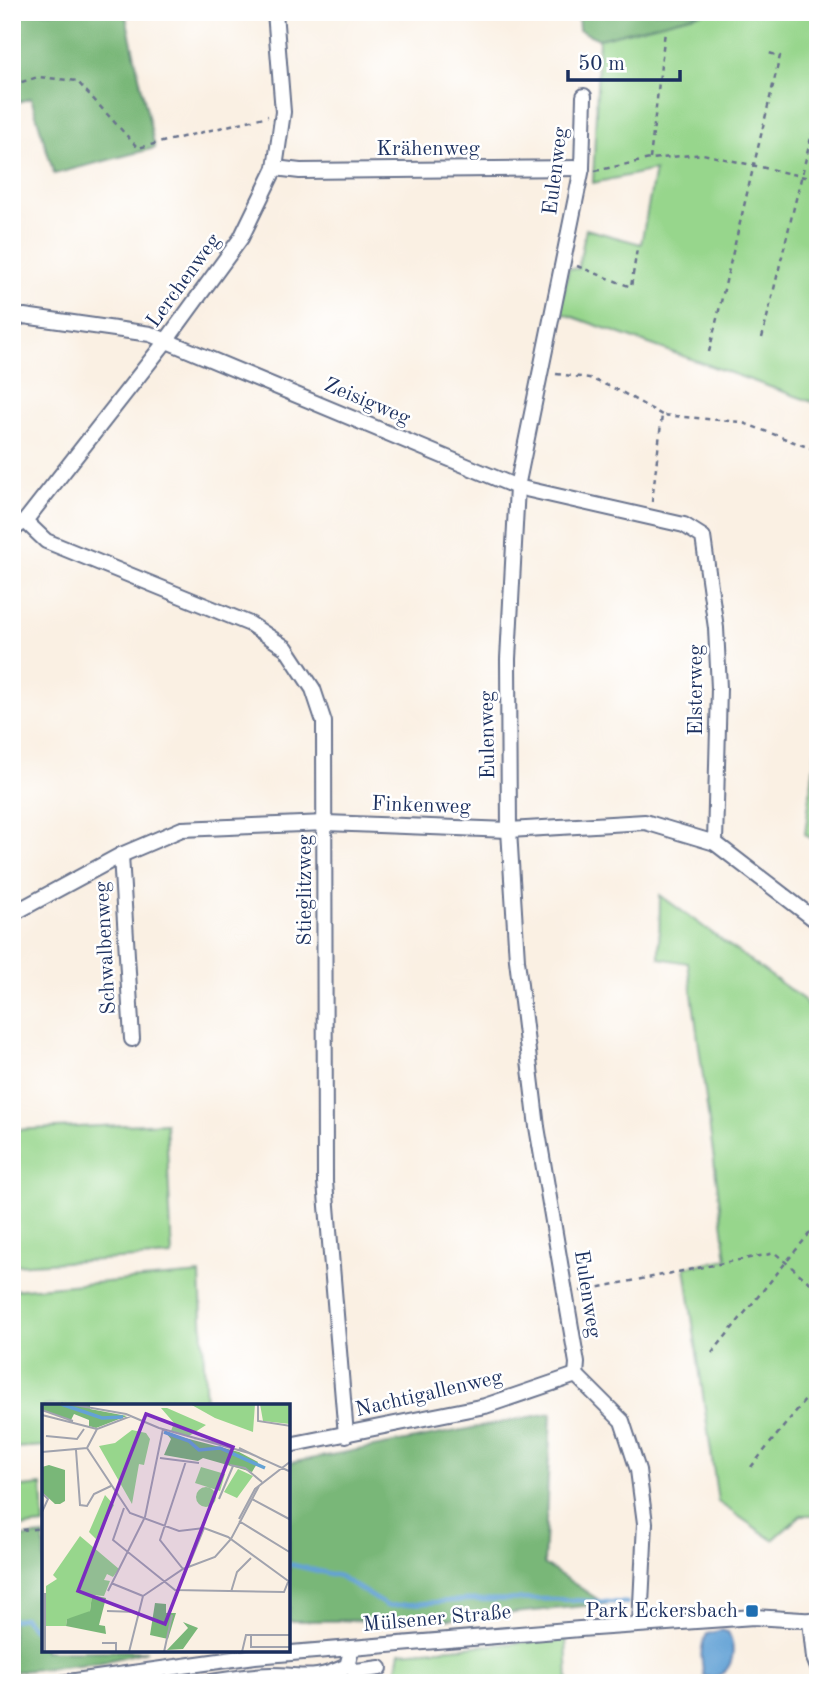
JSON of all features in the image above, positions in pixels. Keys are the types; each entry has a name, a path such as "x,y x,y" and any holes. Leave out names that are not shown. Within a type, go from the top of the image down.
{"street":[{"name":"Lerchenweg","path":"12,530 25,521 166,341 241,237 275,168 283,112 276,12"},
{"name":"Eulenweg","path":"576,1375 578,1363 537,1127 517,960 509,830 508,659 517,487 582,169 584,96"},
{"name":"Krähenweg","path":"275,168 300,171 582,169"},
{"name":"Zeisigweg","path":"12,320 24,316 150,334 517,487 684,525 703,537"},
{"name":"Stieglitzweg","path":"25,521 46,541 250,624 286,648 313,689 324,722 325,1182 346,1435"},
{"name":"Elsterweg","path":"703,537 716,628 719,688 715,844"},
{"name":"Finkenweg","path":"12,914 121,856 182,829 326,823 509,830 645,821 715,844 818,922"},
{"name":"Schwalbenweg","path":"121,856 132,1039"},
{"name":"Nachtigallenweg","path":"290,1445 485,1406 576,1375"},
{"path":"576,1375 622,1421 638,1470 645,1523 639,1624"},
{"name":"Mülsener Straße","path":"61,1683 255,1656 639,1624 754,1617 814,1620"},
{"path":"814,1620 814,1658 818,1668"},
{"path":"204,1683 269,1675 310,1678 331,1674 347,1666 352,1648"},
{"path":"347,1666 356,1671 380,1668"}],"path":[{"path":"650,159 665,31"},
{"path":"709,352 780,56 769,53"},
{"path":"12,85 38,77 77,81 138,148 283,112"},
{"path":"762,338 818,109"},
{"path":"582,169 593,171 650,159 703,154 818,180"},
{"path":"564,262 631,286 637,249"},
{"path":"816,328 818,318"},
{"path":"540,373 589,378 618,390 662,415 741,422 818,451"},
{"path":"650,517 662,415"},
{"path":"712,1353 818,1223"},
{"path":"567,1294 775,1253 818,1290"},
{"path":"751,1467 818,1384"},
{"path":"12,1531 42,1528"}],"green space":[{"path":"12,12 125,12 155,148 54,174 31,98 12,104"},
{"path":"578,12 703,13 599,39 579,30"},
{"path":"703,12 818,12 818,404 559,312 569,268 578,269 586,229 641,244 655,170 593,183 599,39"},
{"path":"818,733 818,843 805,834"},
{"path":"660,895 804,1000 818,1027 818,1515 801,1515 773,1540 718,1502 685,1267 727,1259 688,963 659,958"},
{"path":"166,1123 172,1256 12,1265 12,1130"},
{"path":"200,1274 206,1404 42,1404 42,1446 12,1448 12,1290"},
{"path":"551,1413 544,1564 605,1604 442,1620 290,1621 290,1463"},
{"path":"42,1485 42,1525 12,1528 12,1488"},
{"path":"42,1535 42,1653 139,1653 99,1663 12,1672 12,1538"},
{"path":"566,1639 568,1683 394,1683 400,1652"}],"water":[{"path":"721,1630 728,1632 731,1640 733,1648 730,1663 721,1674 704,1676 701,1654 704,1639 707,1634"}],"waterway":[{"path":"290,1564 339,1576 387,1606 464,1600 552,1599 627,1603"},
{"path":"12,1620 24,1618 42,1640"}],"place":[{"name":"Park Eckersbach","path":"752,1611"}]}
